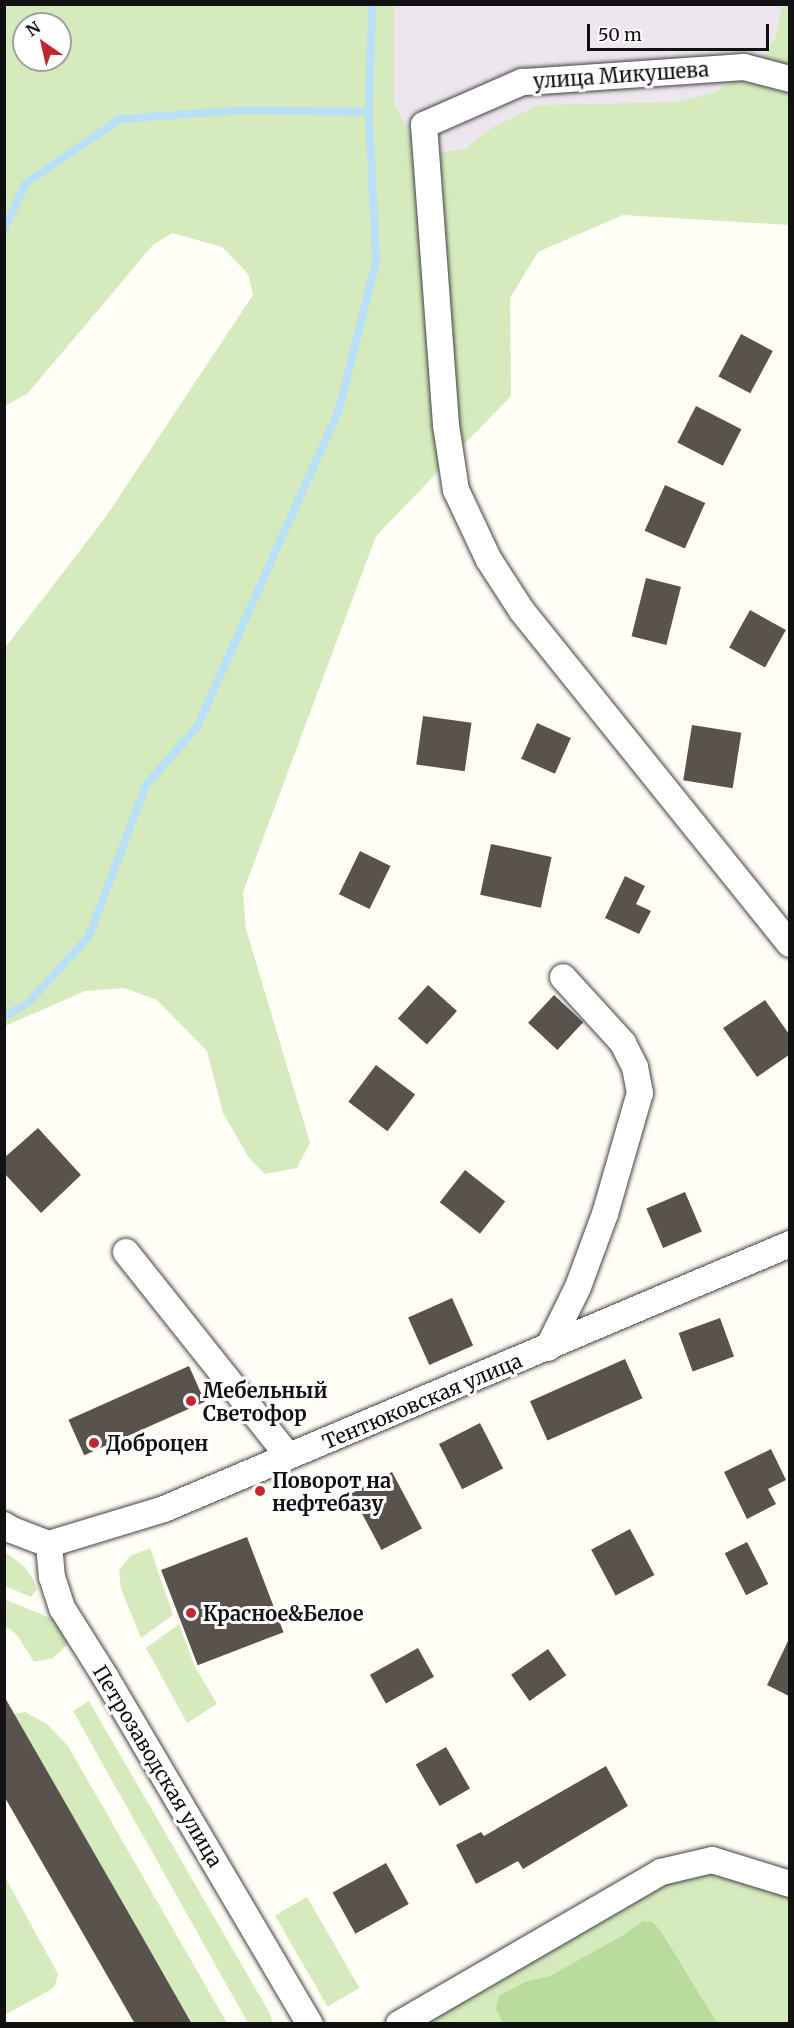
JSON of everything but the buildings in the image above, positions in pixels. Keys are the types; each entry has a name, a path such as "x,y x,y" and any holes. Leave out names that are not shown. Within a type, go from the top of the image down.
{"street":[{"name":"улица Микушева","path":"789,79 744,67 522,82 424,125 446,425 456,490 489,560 522,611 789,944"},
{"path":"548,1348 578,1287 605,1214 640,1093 635,1067 623,1043 563,977"},
{"name":"Тентюковская улица","path":"49,1544 164,1509 789,1244"},
{"path":"126,1252 288,1456"},
{"path":"4,1525 49,1544"},
{"name":"Петрозаводская улица","path":"49,1544 52,1577 62,1608 106,1678 310,2024"},
{"path":"399,2024 661,1872 712,1860 789,1884"}],"shaded area":[{"path":"394,5 782,5 775,38 760,61 715,92 677,102 491,128 465,149 441,152 409,132 394,103"}],"green space":[{"path":"5,5 394,5 394,103 409,132 441,152 465,149 491,128 539,105 677,102 715,92 760,61 775,38 782,5 789,5 789,225 623,215 538,252 510,298 511,396 376,536 243,892 246,929 310,1143 297,1168 265,1174 249,1158 223,1113 207,1051 157,1000 124,988 85,991 5,1026 4,649 105,518 253,295 248,274 222,247 172,233 153,245 28,393 5,406"},
{"path":"150,1548 173,1615 141,1638 121,1589 119,1570 130,1556"},
{"path":"4,1551 25,1567 34,1581 37,1589 31,1597 5,1586"},
{"path":"4,1599 60,1622 68,1642 63,1649 53,1658 34,1662 17,1635 5,1626"},
{"path":"179,1624 195,1667 217,1704 187,1723 146,1648"},
{"path":"89,1701 269,2012 273,2023 248,2023 73,1711"},
{"path":"25,1712 47,1724 68,1746 227,2023 192,2023 14,1714"},
{"path":"709,1872 789,1897 789,2023 424,2024 660,1886"},
{"path":"5,1877 58,1974 55,1986 50,1990 5,2015"},
{"path":"307,1897 360,1988 327,2006 275,1916"},
{"path":"643,1921 653,1922 662,1933 717,2023 503,2023 496,2009 499,1996 525,1982 550,1976 622,1936"}],"waterway":[{"path":"4,1017 29,1002 89,936 146,785 197,727 339,410 376,262 369,112 372,4"},
{"path":"4,229 26,183 120,119 247,110 369,112"}],"place":[{"name":"Мебельный Светофор","path":"191,1401"},
{"name":"Доброцен","path":"94,1443"},
{"name":"Поворот на нефтебазу","path":"260,1491"},
{"name":"Красное&Белое","path":"191,1613"}]}
